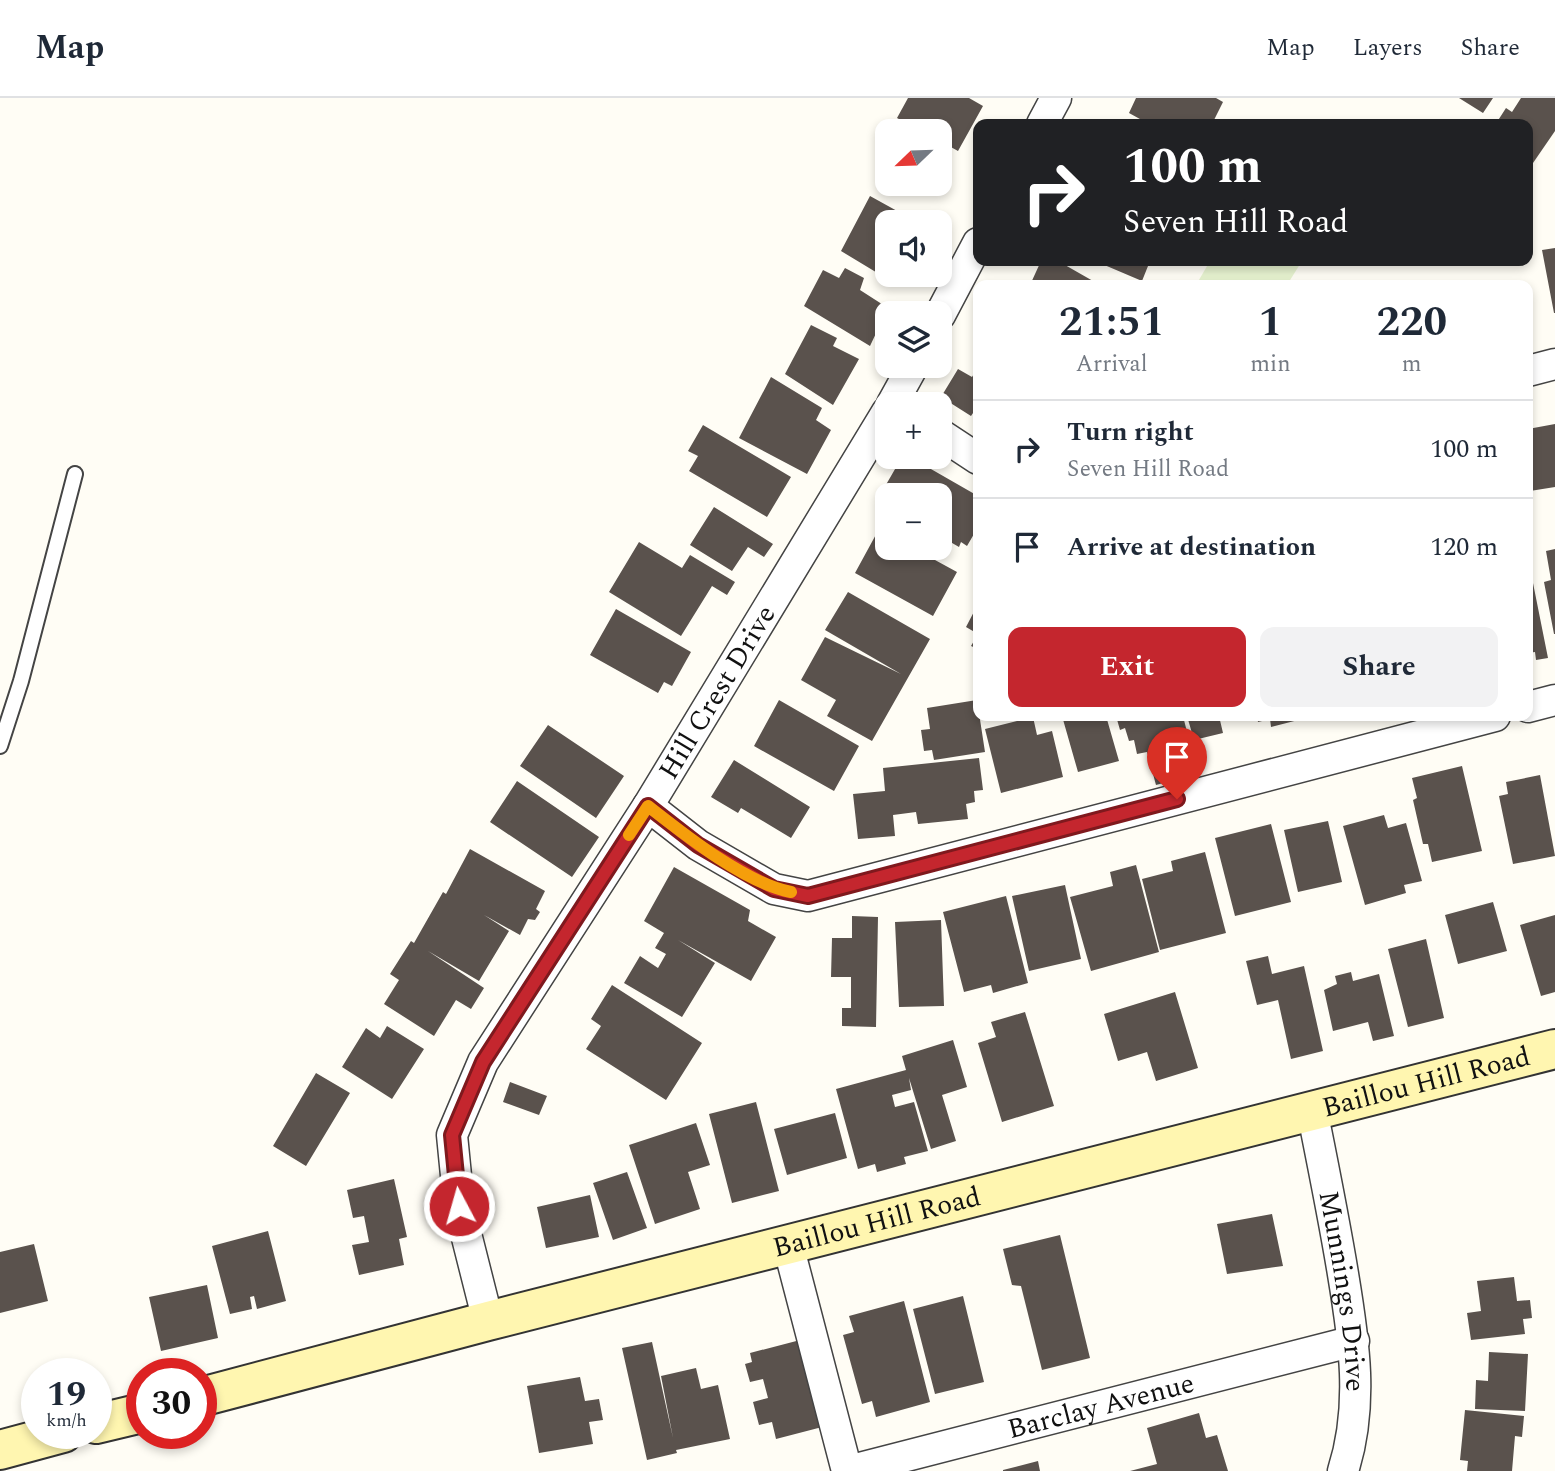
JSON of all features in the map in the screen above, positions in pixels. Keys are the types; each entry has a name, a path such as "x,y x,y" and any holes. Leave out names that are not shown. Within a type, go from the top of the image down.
{"main road":[{"name":"Baillou Hill Road","path":"217,1393 1555,1049"},
{"path":"0,1450 21,1444"}],"street":[{"path":"1045,119 1056,98"},
{"path":"947,301 973,252"},
{"path":"1533,370 1555,363"},
{"name":"Hill Crest Drive","path":"488,1321 459,1206 452,1135 483,1062 648,806 875,432"},
{"path":"952,442 973,456"},
{"path":"1533,706 1555,700"},
{"path":"648,806 698,845 774,889 808,896 1475,721"},
{"name":"Munnings Drive","path":"1312,1110 1354,1340 1355,1418 1343,1471"},
{"path":"788,1245 848,1471"},
{"name":"Barclay Avenue","path":"848,1471 1354,1340"}],"lane":[{"path":"0,746 21,681 75,474"}],"green space":[{"path":"1207,266 1299,266 1290,280 1199,280"}],"building":[{"path":"908,98 969,98 983,106 976,119 973,119 973,124 958,151 952,148 952,119 899,119"},
{"path":"1136,98 1216,98 1223,102 1214,119 1140,119 1129,113"},
{"path":"1459,98 1493,98 1483,113"},
{"path":"1521,98 1555,98 1555,131 1533,163 1533,119 1499,119 1506,108 1512,112"},
{"path":"870,196 895,210 875,210 875,272 841,251"},
{"path":"1555,248 1555,313 1554,313 1542,250"},
{"path":"1039,266 1067,266 1091,280 1032,280"},
{"path":"1107,266 1148,266 1142,280"},
{"path":"845,268 864,278 860,290 877,301 875,301 875,335 870,346 804,306 823,270 839,278"},
{"path":"811,325 837,338 833,346 859,359 833,405 785,374"},
{"path":"958,369 973,375 971,416 952,404 952,392 944,392"},
{"path":"771,377 822,408 816,420 831,430 807,474 739,438"},
{"path":"1555,424 1555,487 1533,491 1533,428"},
{"path":"703,425 791,477 767,517 689,471 698,456 688,451"},
{"path":"895,469 931,469 973,493 973,536 967,546 961,542 959,547 952,543 952,483 887,483"},
{"path":"714,507 773,544 764,557 748,547 732,571 690,545"},
{"path":"875,536 875,560 935,560 957,572 933,616 855,573"},
{"path":"639,542 682,568 690,555 735,582 727,595 712,586 681,636 609,592"},
{"path":"1555,549 1554,634 1544,582 1551,580 1546,551"},
{"path":"1533,583 1548,658 1536,660"},
{"path":"848,592 930,639 872,741 827,716 836,700 801,680 825,637 901,674 825,630"},
{"path":"616,609 691,652 672,686 664,682 658,693 590,655"},
{"path":"973,614 973,631 966,627"},
{"path":"779,700 859,746 834,791 754,746"},
{"path":"973,701 973,721 980,721 985,752 934,760 932,750 924,751 921,730 930,729 927,708"},
{"path":"1017,721 1034,721 1037,735 1052,731 1063,777 1001,793 985,729"},
{"path":"1063,721 1107,721 1119,761 1078,772"},
{"path":"1117,721 1184,721 1196,768 1188,771 1189,776 1156,785 1147,752 1137,754 1134,740 1129,741 1125,728 1120,730"},
{"path":"1188,721 1220,721 1223,733 1194,740"},
{"path":"1270,721 1294,721 1271,727"},
{"path":"548,725 624,776 596,818 520,766"},
{"path":"979,758 983,790 974,791 975,802 966,804 968,819 918,824 916,812 893,815 895,836 858,839 853,794 885,791 883,768"},
{"path":"734,760 810,807 791,838 741,808 738,813 711,797"},
{"path":"1462,766 1482,851 1432,862 1428,844 1423,844 1413,800 1417,798 1412,778"},
{"path":"1540,775 1555,856 1513,864 1499,796 1508,794 1506,782"},
{"path":"517,781 599,837 572,877 490,822"},
{"path":"1384,815 1388,828 1406,823 1422,881 1404,885 1406,893 1365,905 1343,826"},
{"path":"1328,821 1342,882 1298,892 1284,830"},
{"path":"1271,824 1291,902 1235,916 1215,838"},
{"path":"470,849 545,891 536,909 540,912 535,920 528,919 520,935 484,915 509,931 479,981 428,951 484,988 471,1009 456,1000 434,1036 384,1004 399,980 390,974 411,941 414,943 443,892 446,894"},
{"path":"1205,852 1226,933 1160,950 1142,879 1173,871 1171,861"},
{"path":"1136,865 1159,952 1091,971 1070,897 1113,886 1110,872"},
{"path":"674,867 750,910 748,921 776,937 751,981 678,940 715,963 682,1017 624,983 640,956 658,968 666,954 655,948 664,933 644,921"},
{"path":"1065,885 1081,959 1029,971 1012,896"},
{"path":"1006,896 1028,983 993,993 991,985 964,992 943,912"},
{"path":"1493,902 1507,951 1458,964 1445,915"},
{"path":"1555,915 1555,992 1541,996 1520,925"},
{"path":"852,916 878,917 876,1027 842,1026 842,1008 851,1008 851,977 831,977 832,938 852,938"},
{"path":"941,920 944,1006 899,1007 895,922"},
{"path":"1426,939 1444,1018 1408,1027 1388,949"},
{"path":"1268,956 1272,974 1304,966 1323,1051 1291,1059 1278,1000 1257,1005 1246,961"},
{"path":"1351,972 1353,981 1379,974 1394,1036 1373,1041 1368,1022 1333,1031 1324,990 1337,984 1335,976"},
{"path":"612,985 702,1043 666,1100 586,1049 601,1026 591,1019"},
{"path":"1175,992 1198,1068 1156,1081 1147,1052 1118,1061 1104,1014"},
{"path":"1025,1012 1054,1106 1002,1122 978,1043 996,1037 991,1022"},
{"path":"387,1026 424,1049 392,1099 342,1067 366,1028 380,1038"},
{"path":"953,1040 967,1087 942,1095 956,1141 931,1149 909,1078 911,1090 892,1095 895,1107 914,1102 928,1151 904,1157 906,1164 877,1172 875,1164 858,1169 836,1089 906,1070 902,1056"},
{"path":"316,1073 350,1093 306,1166 273,1146"},
{"path":"510,1082 547,1096 539,1115 503,1102"},
{"path":"756,1102 779,1191 732,1203 709,1114"},
{"path":"835,1113 847,1158 787,1175 774,1129"},
{"path":"696,1123 710,1165 688,1172 700,1209 655,1224 629,1145"},
{"path":"627,1172 647,1228 613,1240 593,1183"},
{"path":"394,1179 407,1237 399,1239 404,1265 359,1275 352,1245 369,1242 364,1216 353,1218 347,1190"},
{"path":"590,1195 599,1237 546,1248 537,1207"},
{"path":"1272,1214 1283,1266 1227,1274 1217,1224"},
{"path":"268,1231 286,1301 257,1309 254,1296 250,1297 252,1309 230,1314 212,1246"},
{"path":"1060,1235 1090,1358 1042,1370 1021,1286 1012,1285 1003,1249"},
{"path":"34,1244 48,1301 0,1313 0,1252"},
{"path":"1514,1277 1517,1301 1530,1300 1532,1318 1523,1319 1525,1334 1471,1340 1467,1313 1481,1311 1477,1281"},
{"path":"207,1285 218,1338 161,1351 149,1297"},
{"path":"963,1296 984,1382 935,1394 913,1309"},
{"path":"904,1301 930,1402 876,1417 872,1401 862,1404 843,1335 854,1332 849,1316"},
{"path":"804,1339 826,1426 776,1439 772,1422 759,1425 753,1402 768,1398 763,1379 750,1382 745,1364 752,1362 750,1353"},
{"path":"652,1342 673,1438 661,1376 696,1368 701,1389 718,1385 730,1439 676,1450 677,1453 647,1460 622,1348"},
{"path":"1489,1352 1528,1354 1525,1411 1475,1409 1476,1380 1488,1381"},
{"path":"580,1377 585,1401 599,1399 603,1420 589,1422 593,1444 539,1453 527,1386"},
{"path":"1465,1410 1524,1416 1522,1437 1515,1436 1512,1471 1467,1471 1468,1461 1460,1460"},
{"path":"1199,1413 1206,1438 1217,1435 1228,1471 1130,1471 1157,1464 1147,1428"},
{"path":"1038,1461 1040,1471 1003,1471 1003,1470"}],"slow traffic":[{"path":"629,835 648,806 698,845 774,889 791,892"}],"route":[{"path":"459,1206 452,1135 483,1062 648,806 698,845 774,889 808,896 1177,799"}]}
